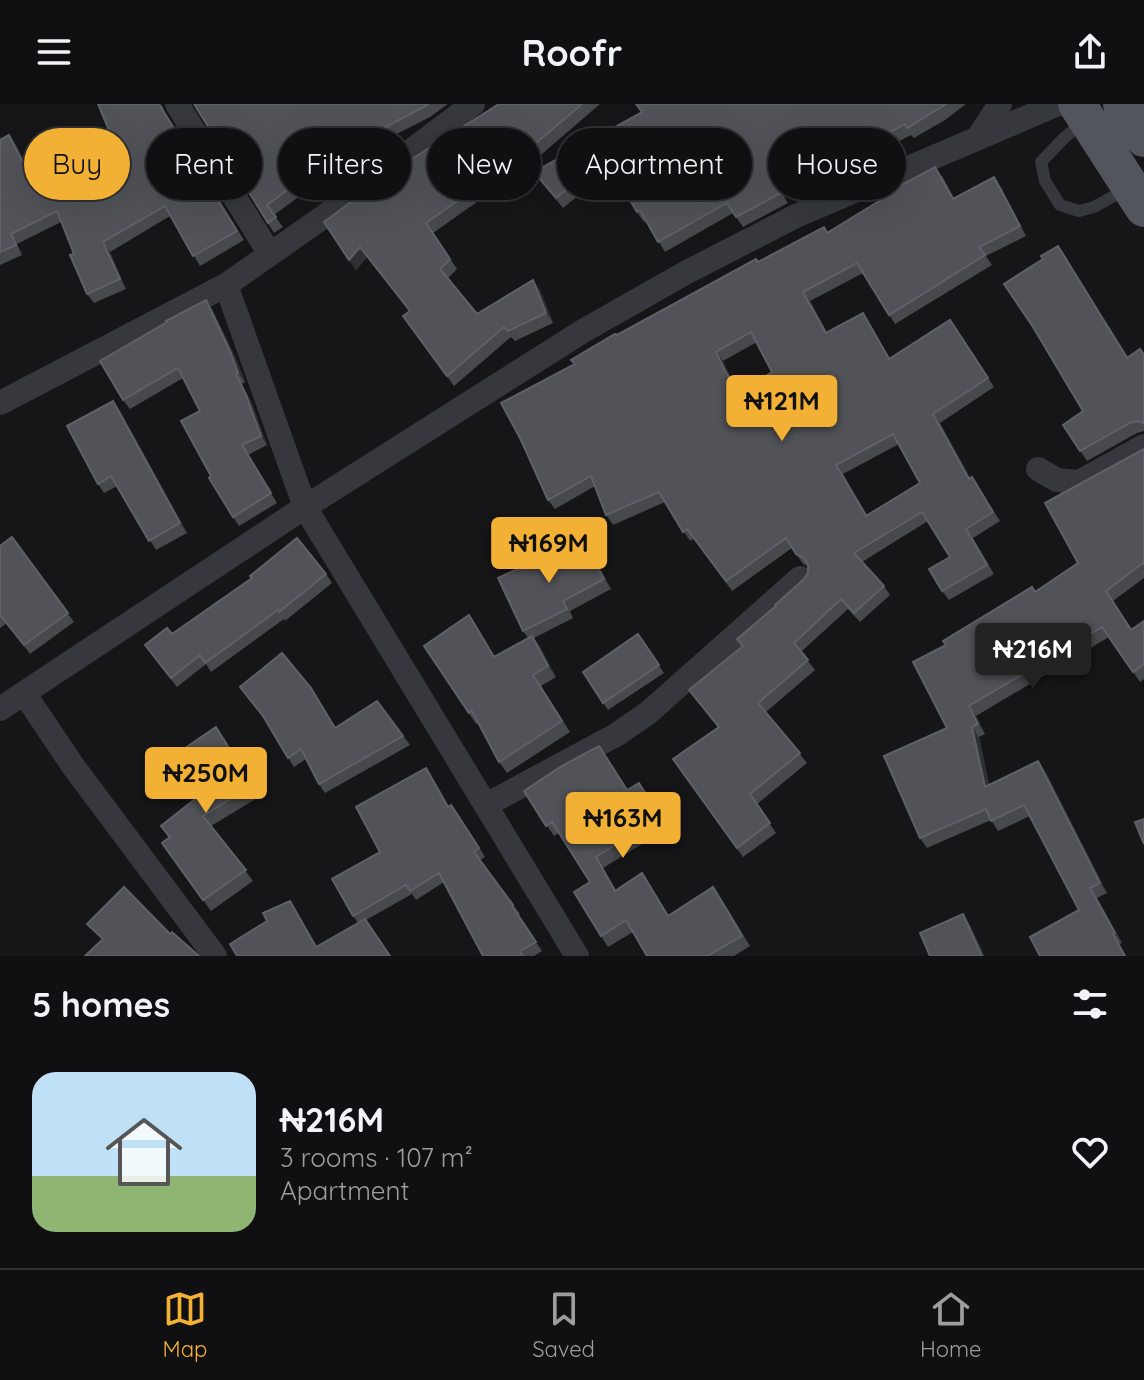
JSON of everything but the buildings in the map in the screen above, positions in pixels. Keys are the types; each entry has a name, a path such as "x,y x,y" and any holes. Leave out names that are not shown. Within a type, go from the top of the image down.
{"main road":[{"path":"1122,104 1144,138"},
{"path":"1074,109 1137,197"}],"street":[{"path":"177,104 270,254"},
{"path":"0,403 226,285 326,215 473,104"},
{"path":"977,139 1000,104"},
{"path":"0,709 305,507 583,331 687,272 796,216 977,139 1074,109"},
{"path":"226,285 305,507 577,956"},
{"path":"1038,469 1057,480 1079,482 1144,446"},
{"path":"486,805 616,735 648,713 800,578"},
{"path":"24,693 73,766 215,956"}],"lane":[{"path":"1074,109 1065,137 1041,162 1045,181 1060,205 1079,211 1137,197"}]}
